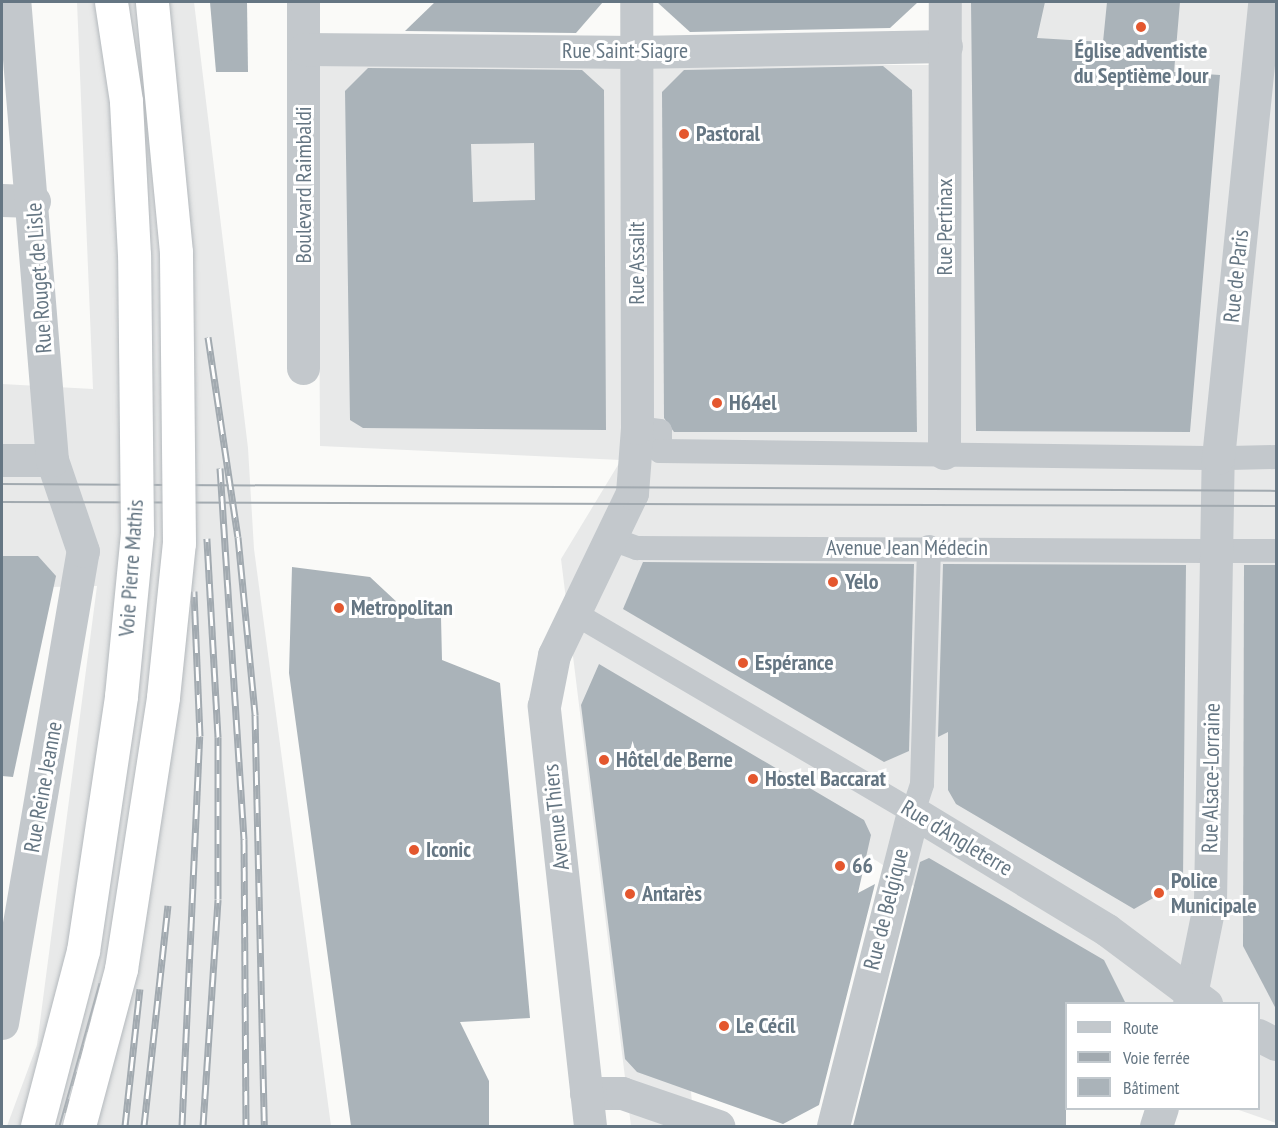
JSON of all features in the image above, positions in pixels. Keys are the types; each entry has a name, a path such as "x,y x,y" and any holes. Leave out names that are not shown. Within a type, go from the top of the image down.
{"highway":[{"name":"Voie Pierre Mathis","path":"37,1126 83,951 121,696 137,532 134,255 126,101 111,2"},
{"name":"Voie Pierre Mathis","path":"79,1126 121,969 163,697 179,543 176,252 152,2"}],"street":[{"name":"Rue Rouget de Lisle","path":"14,2 34,201 52,460 83,551"},
{"name":"Boulevard Raimbaldi","path":"303,2 303,368"},
{"name":"Rue Assalit","path":"617,531 631,503 637,428 636,2"},
{"name":"Rue Pertinax","path":"944,453 945,2"},
{"name":"Rue de Paris","path":"1214,551 1264,2"},
{"name":"Rue Saint-Siagre","path":"304,49 636,52 946,46"},
{"path":"2,201 34,201"},
{"path":"637,428 660,431 660,451 1276,457"},
{"path":"2,460 52,460"},
{"name":"Avenue Jean Médecin","path":"617,531 637,548 929,547 1276,551"},
{"name":"Avenue Thiers","path":"590,1126 544,706 554,655 617,531"},
{"name":"Rue de Belgique","path":"833,1126 922,784 929,547"},
{"name":"Rue Reine Jeanne","path":"2,1023 83,551"},
{"name":"Rue Alsace-Lorraine","path":"1195,1000 1210,901 1214,551"},
{"name":"Rue d'Angleterre","path":"574,614 913,812 1107,930 1195,1000"},
{"path":"1260,1036 1276,1044"},
{"path":"586,1093 622,1093 718,1126"},
{"path":"1156,1126 1160,1110"}],"shaded area":[{"path":"77,2 194,2 248,448 254,549 331,1126 7,1126 37,1045 97,586 2,588 2,384 93,389"},
{"path":"929,2 1276,2 1276,1123 1239,1110 1260,1110 1260,1002 1083,1002 877,861 660,738 694,1126 631,1126 561,559 621,460 320,446 318,65 930,65"}],"building":[{"path":"210,2 247,2 248,72 216,72"},
{"path":"435,2 603,2 576,33 405,31"},
{"path":"657,2 918,2 890,28 690,32"},
{"path":"971,2 1045,2 1037,38 1103,42 1107,2 1180,2 1174,72 1220,75 1190,432 976,431"},
{"path":"883,66 912,90 917,432 674,432 664,418 662,92 684,70"},
{"path":"368,68 582,70 604,90 606,430 363,428 350,420 345,91","holes":["534,143 535,200 473,202 471,144"]},
{"path":"2,556 38,556 56,576 13,777 2,776"},
{"path":"643,562 914,564 909,751 884,762 623,609"},
{"path":"943,564 1186,565 1183,881 1134,909 956,804 948,790 948,732 938,737"},
{"path":"1244,565 1276,565 1276,1009 1243,946"},
{"name":"Iconic","path":"292,567 370,577 415,619 441,617 442,660 500,683 530,1018 460,1022 489,1081 489,1126 351,1126 289,673"},
{"path":"599,664 864,820 871,835 858,893 875,884 819,1105 783,1124 637,1072 625,1059 581,705"},
{"path":"929,858 1104,960 1125,1002 1065,1002 1066,1126 853,1126 920,862"}],"tram line":[{"path":"2,484 1276,491"},
{"path":"2,502 1276,506"}],"railway":[{"path":"208,337 238,537 255,715 264,1126"},
{"path":"220,468 244,839 246,1126"},
{"path":"203,1126 218,899 218,737 207,538"},
{"path":"182,1126 200,736 194,591"},
{"path":"144,1126 168,905"},
{"path":"62,1126 102,984"},
{"path":"125,1126 140,989"}],"place":[{"name":"Église adventiste du Septième Jour","path":"1141,27"},
{"name":"Pastoral","path":"684,134"},
{"name":"H64el","path":"717,403"},
{"name":"Yelo","path":"833,582"},
{"name":"Metropolitan","path":"339,608"},
{"name":"Espérance","path":"743,663"},
{"name":"Hôtel de Berne","path":"604,760"},
{"name":"Hostel Baccarat","path":"753,779"},
{"name":"Iconic","path":"414,850"},
{"name":"66","path":"840,866"},
{"name":"Police Municipale","path":"1159,893"},
{"name":"Antarès","path":"630,894"},
{"name":"Le Cécil","path":"724,1026"}]}
